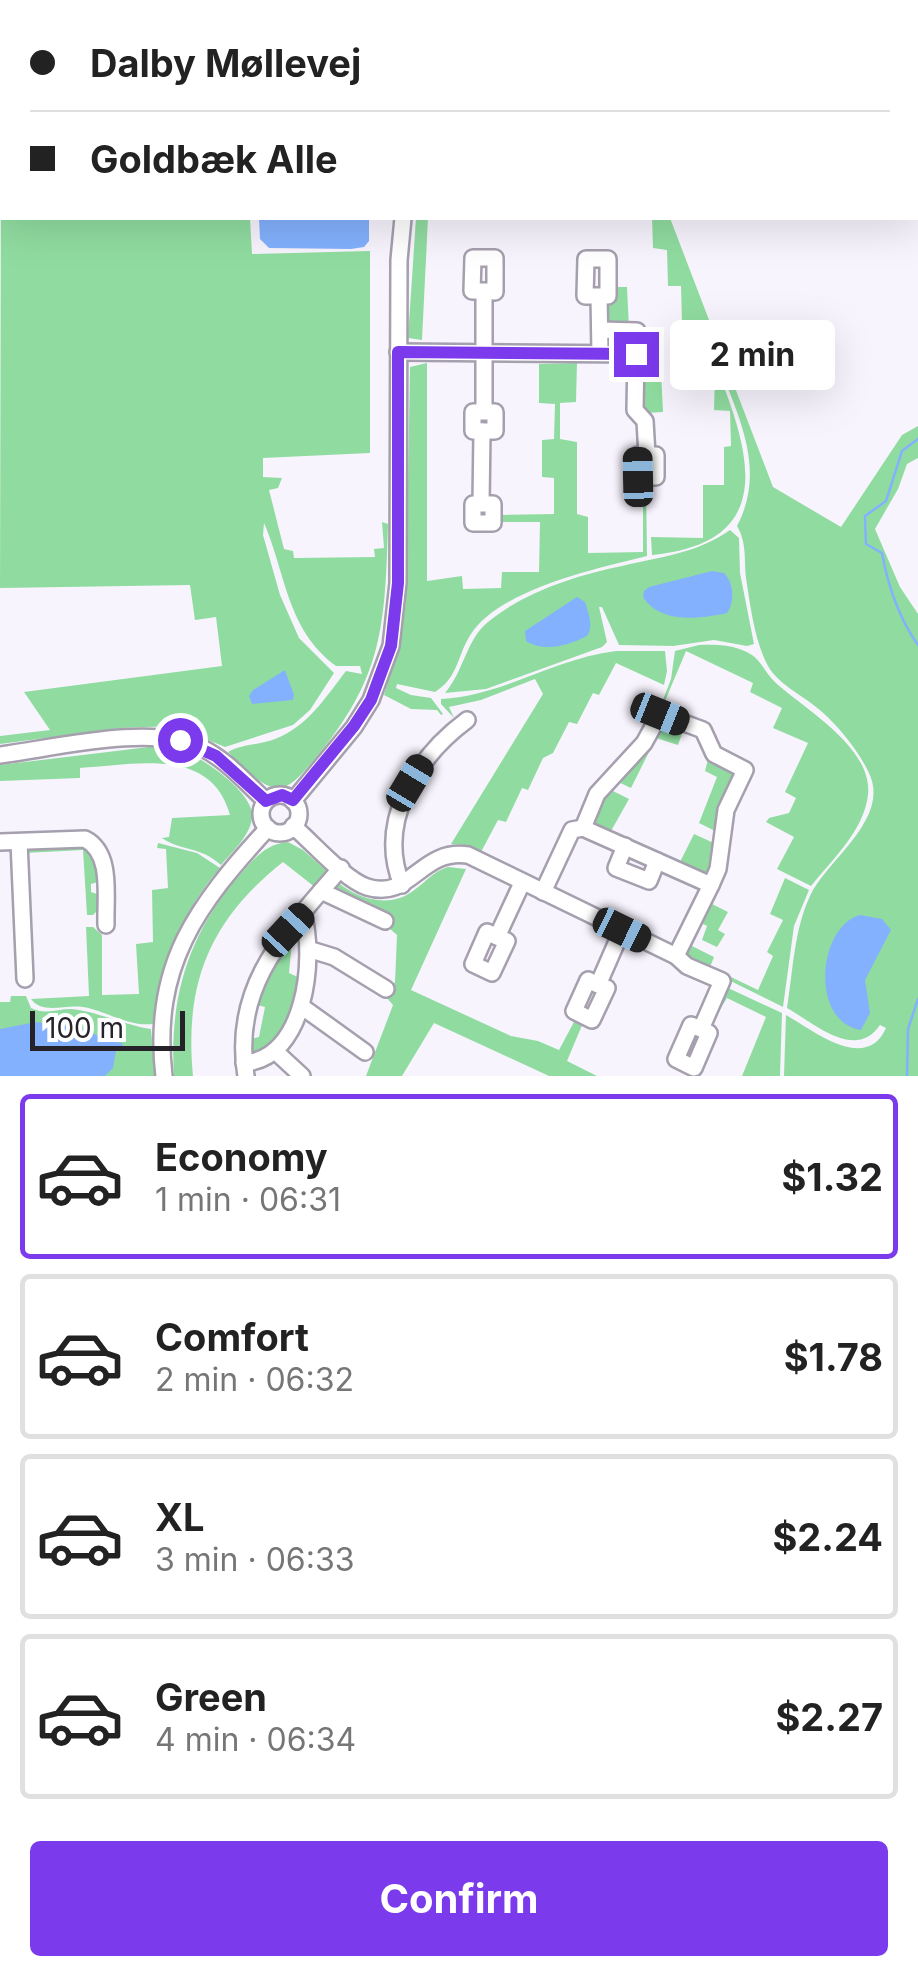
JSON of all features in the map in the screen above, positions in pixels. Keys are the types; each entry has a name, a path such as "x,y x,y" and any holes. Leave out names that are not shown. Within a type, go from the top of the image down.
{"street":[{"path":"293,800 371,700 391,646 398,583 398,260 403,220"},
{"path":"481,504 482,431 473,431 473,412 484,412 484,292"},
{"path":"600,296 600,353"},
{"path":"600,330 637,331 635,410 645,421 647,455"},
{"path":"398,352 636,354"},
{"path":"402,885 394,866 394,852 402,802 423,762 461,724 445,714"},
{"path":"583,828 597,794 644,742 660,714 702,730 714,754 745,770 726,810 718,869 676,956"},
{"path":"0,755 160,736 199,746 216,756 266,801"},
{"path":"282,795 293,800 298,814 293,826 281,832 268,828 261,812 266,801 282,795"},
{"path":"293,826 366,887 402,885 434,858 455,853 676,956 687,966 722,982 700,1030"},
{"path":"164,1076 162,1026 175,959 206,899 268,828"},
{"path":"543,892 572,830 583,828 711,885"},
{"path":"0,842 85,838 94,843 104,860 106,925"},
{"path":"19,842 24,979"},
{"path":"625,846 616,868 649,881 658,861"},
{"path":"245,1070 245,1034 253,988 266,959 341,868"},
{"path":"497,937 522,883"},
{"path":"320,891 385,921"},
{"path":"245,1070 276,1052 293,1028 301,1006 308,950 304,913"},
{"path":"598,985 622,930"},
{"path":"308,950 334,957 386,989"},
{"path":"301,1006 365,1052"},
{"path":"276,1052 302,1076"}],"green space":[{"path":"1,220 250,220 252,254 370,251 370,453 263,458 263,477 282,478 278,488 269,490 284,549 293,551 294,558 375,557 374,549 384,548 382,522 388,524 381,622 367,676 337,731 298,778 288,785 271,787 228,752 287,733 315,710 346,671 362,674 360,666 336,666 307,636 290,600 264,523 263,535 280,595 299,638 334,673 310,710 293,725 225,747 174,726 121,728 0,744 0,736 50,730 24,692 222,666 216,617 195,620 190,585 0,588"},
{"path":"416,220 428,220 422,340 408,338"},
{"path":"652,220 671,220 773,487 841,527 902,435 918,426 918,458 907,464 875,529 900,587 918,614 918,1076 784,1076 786,1015 825,1038 853,1048 877,1041 886,1028 880,1025 859,1040 847,1040 787,1008 797,937 810,896 865,822 873,788 868,771 848,739 821,711 775,676 761,651 749,598 744,545 737,526 745,506 750,465 742,425 719,366 697,364 698,325 682,323 681,286 668,286 667,250 653,248"},
{"path":"613,287 627,287 629,328 606,326 605,299"},
{"path":"427,363 427,581 462,576 463,589 501,588 502,572 539,572 540,522 499,522 499,515 554,514 554,478 542,477 542,440 554,439 555,404 539,403 539,364 577,363 576,402 560,403 560,439 577,442 577,514 588,517 588,553 643,552 646,483 647,556 552,583 504,605 471,634 453,673 435,692 397,684 396,688 411,695 431,698 441,715 437,710 411,709 384,695 401,637 406,601 410,367"},
{"path":"640,370 661,371 663,412 645,413 639,406"},
{"path":"715,373 719,374 740,437 744,492 736,515 719,534 691,547 652,555 651,537 703,538 703,485 724,485 724,447 731,446 730,411 714,410"},
{"path":"730,530 739,538 740,573 754,644 714,640 673,646 619,645 599,607 607,642 602,647 486,689 445,693 481,629 502,611 552,586 692,549"},
{"path":"699,645 727,646 752,655 777,684 835,732 860,761 867,778 865,808 846,844 811,886 777,869 794,837 766,822 789,813 796,798 785,792 808,743 773,728 782,708 750,692 753,683 686,651 663,700 675,651"},
{"path":"616,651 665,651 664,685 616,663 599,695 593,693 577,724 569,722 553,753 543,758 528,790 522,788 506,822 498,820 481,852 451,844 543,694 535,679 481,700 449,707 454,718 441,699 486,691 572,661"},
{"path":"671,721 684,728 678,745 656,738 631,788 616,781 658,726"},
{"path":"149,747 179,750 197,757 247,800 251,825 221,865 162,838 169,837 172,818 230,815 220,793 206,778 189,769 168,764 124,764 80,768 80,778 0,781 0,765"},
{"path":"709,755 734,769 738,776 719,833 699,823 717,777 705,771"},
{"path":"609,789 629,799 611,831 679,864 694,834 716,844 712,873 700,876 597,829 593,815"},
{"path":"288,842 330,874 316,888 283,862 237,907 207,956 198,983 191,1042 193,1076 174,1076 179,994 195,944 221,898 250,864 266,849"},
{"path":"84,843 93,852 93,863 101,870 101,881 91,884 91,892 100,895 101,907 93,915 87,915 83,850 25,853 29,846"},
{"path":"158,843 197,853 220,868 194,903 174,941 153,1024 135,1023 83,1007 48,1008 36,1004 31,999 89,996 86,927 93,927 102,935 102,995 139,994 136,944 153,942 152,890 168,888 166,849 157,848"},
{"path":"448,867 466,869 411,990 511,1036 559,1050 575,1020 583,1023 567,1061 597,1076 549,1076 434,1023 402,1076 366,1076 393,1005 386,997 395,982 397,935 390,929 394,917 330,892 336,881 363,897 394,900"},
{"path":"785,878 809,890 794,926 783,1007 690,961 687,954 692,946 714,957 710,967 758,990 773,956 767,952 783,920 770,914"},
{"path":"708,902 728,912 718,930 725,934 717,947 702,940 707,926 699,922"},
{"path":"294,928 302,931 300,941 292,941 289,973 300,978 292,1012 277,1040 258,1054 252,1051 248,1040 259,1037 265,1007 255,1000"},
{"path":"726,987 782,1013 780,1076 742,1076 766,1017 727,998 719,1011 716,1009"},
{"path":"11,996 26,996 36,1010 81,1010 151,1029 155,1076 0,1076 0,1002 10,1002"}],"water":[{"path":"259,220 369,220 369,241 364,247 269,248 260,239"},
{"path":"712,571 724,573 730,582 732,598 727,613 693,618 670,616 650,606 643,597 649,587"},
{"path":"577,597 585,602 589,615 587,636 549,647 526,641 525,631"},
{"path":"285,670 293,700 252,704 249,696 253,690"},
{"path":"860,915 882,919 891,930 865,980 870,1013 861,1030 844,1023 833,1010 825,974 835,936"},
{"path":"36,1022 82,1028 123,1046 116,1051 113,1068 105,1076 0,1076 0,1029"}],"waterway":[{"path":"918,439 902,451 886,501 865,516 866,544 882,553 895,601 918,645"},
{"path":"907,1076 908,1029 918,999"}],"route":[{"path":"180,740 216,756 266,801 276,795 293,800 329,759 371,700 391,646 398,583 398,352 636,354"}]}
